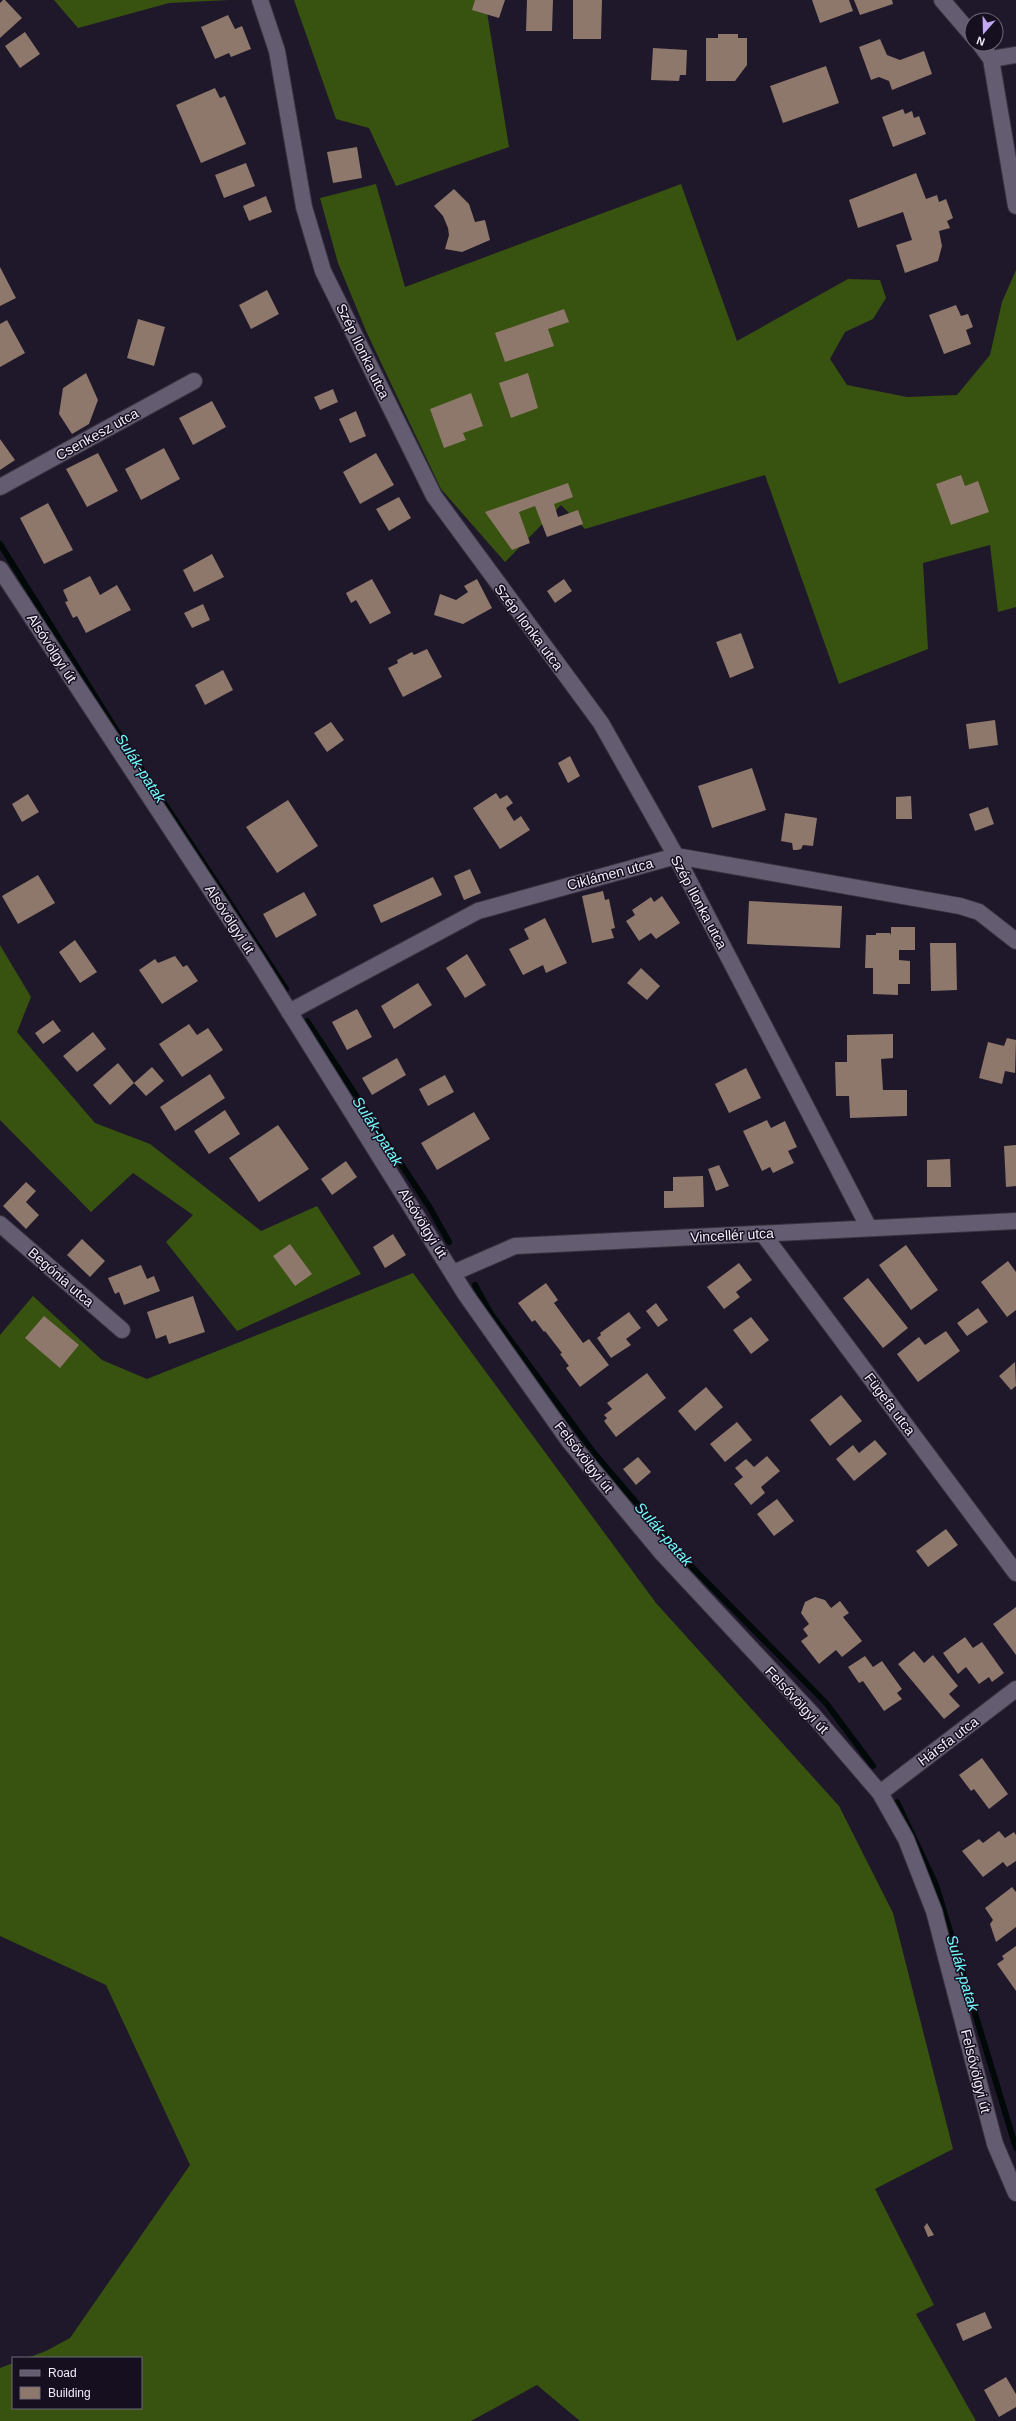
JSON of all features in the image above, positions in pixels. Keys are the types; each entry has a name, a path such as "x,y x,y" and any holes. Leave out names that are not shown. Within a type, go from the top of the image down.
{"street":[{"name":"Szép Ilonka utca","path":"260,0 277,51 304,207 323,271 441,508 600,722 676,856 869,1228"},
{"path":"942,0 964,26"},
{"path":"986,52 991,59 1016,206"},
{"path":"991,59 1016,55"},
{"name":"Csenkesz utca","path":"0,487 194,381"},
{"name":"Alsóvölgyi út","path":"0,569 289,1012 453,1273"},
{"name":"Ciklámen utca","path":"289,1012 478,911 676,856 960,906 979,912 1016,941"},
{"name":"Vincellér utca","path":"453,1273 515,1246 1016,1221"},
{"name":"Begónia utca","path":"0,1224 122,1330"},
{"name":"Fügefa utca","path":"763,1234 1016,1574"},
{"name":"Felsővölgyi út","path":"453,1273 466,1295 574,1447 661,1552 813,1715 880,1794 906,1839 934,1910 995,2144 1014,2182"},
{"name":"Hársfa utca","path":"880,1794 1016,1689"}],"green space":[{"path":"54,0 229,0 169,3 78,28"},
{"path":"294,0 485,0 509,147 396,186 369,128 336,119"},
{"path":"376,184 405,287 681,184 737,341 848,279 880,280 886,298 873,319 845,332 830,359 847,385 907,397 957,395 990,355 1002,302 1016,270 1016,607 998,612 990,545 923,563 928,649 839,684 765,475 585,529 561,505 505,562 441,489 366,331 338,263 320,198"},
{"path":"0,945 31,997 17,1032 95,1123 150,1144 261,1231 317,1206 361,1274 237,1331 166,1242 193,1215 133,1173 91,1212 0,1120"},
{"path":"413,1273 656,1603 839,1806 893,1913 953,2149 875,2189 934,2305 916,2314 976,2421 580,2421 537,2385 471,2421 0,2421 0,2368 12,2363 12,2409 142,2409 142,2357 30,2357 46,2351 70,2338 190,2165 106,1985 0,1936 0,1335 33,1296 102,1360 147,1379"}],"building":[{"path":"5,0 22,18 0,38 0,3"},
{"path":"475,0 505,0 499,18 472,10"},
{"path":"527,0 553,0 552,31 526,31"},
{"path":"573,0 602,0 601,39 573,39"},
{"path":"812,0 849,0 853,11 820,23"},
{"path":"854,0 892,0 893,4 860,15"},
{"path":"228,15 235,29 242,26 251,49 231,57 229,53 215,59 201,27"},
{"path":"25,32 40,54 20,68 5,46"},
{"path":"718,34 738,34 738,38 747,38 747,65 735,81 706,81 706,38 718,38"},
{"path":"880,39 887,55 900,60 924,51 932,74 892,90 889,81 879,77 871,80 859,47"},
{"path":"653,48 687,50 686,75 680,75 679,81 651,80"},
{"path":"826,66 839,103 783,123 770,86"},
{"path":"215,88 220,98 225,96 246,144 201,163 176,105"},
{"path":"903,109 905,114 912,111 914,118 919,116 926,134 893,147 882,117"},
{"path":"357,147 362,178 333,183 327,152"},
{"path":"246,163 255,186 224,198 215,175"},
{"path":"916,173 926,199 937,195 939,202 946,199 953,218 947,221 950,228 939,231 942,246 938,261 905,273 896,245 912,240 903,212 858,228 849,200"},
{"path":"454,189 469,204 475,222 485,220 490,240 462,252 445,249 449,235 448,228 443,216 434,206"},
{"path":"266,196 272,212 249,221 243,206"},
{"path":"0,267 16,298 0,306"},
{"path":"267,290 279,314 251,329 239,305"},
{"path":"956,305 961,316 968,314 973,327 966,330 971,344 944,354 929,315"},
{"path":"564,309 569,322 548,329 554,346 505,362 495,333"},
{"path":"138,319 165,327 154,366 127,358"},
{"path":"7,320 25,353 0,367 0,324"},
{"path":"86,373 98,400 89,424 72,434 59,414 63,388"},
{"path":"528,373 538,408 511,418 499,383"},
{"path":"333,389 338,402 320,410 314,397"},
{"path":"471,393 483,426 463,433 466,440 444,448 430,409"},
{"path":"212,401 226,427 193,445 179,418"},
{"path":"356,411 366,436 350,443 339,419"},
{"path":"0,439 15,460 0,470"},
{"path":"164,448 180,479 141,500 125,469"},
{"path":"98,453 118,491 87,507 66,469"},
{"path":"376,453 394,485 360,504 343,472"},
{"path":"961,475 965,486 978,481 989,512 951,525 936,484"},
{"path":"568,483 573,497 554,504 558,517 578,510 583,524 547,537 535,506 519,512 530,543 512,550 485,512"},
{"path":"399,497 411,518 389,531 376,509"},
{"path":"48,503 73,550 44,564 20,518"},
{"path":"212,554 224,577 194,592 183,570"},
{"path":"90,576 100,595 117,585 131,610 86,633 77,616 73,618 65,602 68,601 63,590"},
{"path":"372,579 391,613 370,624 356,600 351,603 346,593"},
{"path":"477,579 492,608 463,624 434,615 440,594 456,600 468,592 464,586"},
{"path":"564,579 572,591 555,603 547,591"},
{"path":"203,604 210,620 192,628 184,613"},
{"path":"741,633 754,668 730,678 716,642"},
{"path":"427,649 442,677 403,697 388,668 398,663 397,660 412,652 414,655"},
{"path":"223,670 233,690 205,705 195,685"},
{"path":"995,720 998,745 969,749 966,724"},
{"path":"331,722 344,740 327,752 314,733"},
{"path":"570,756 580,776 568,783 558,763"},
{"path":"752,768 766,810 712,828 698,786"},
{"path":"496,793 500,799 507,795 513,803 506,808 514,821 521,816 530,830 500,849 473,808"},
{"path":"28,794 39,812 22,822 12,804"},
{"path":"911,796 912,819 896,819 896,797"},
{"path":"288,800 318,846 277,873 246,827"},
{"path":"988,807 994,824 975,831 969,814"},
{"path":"785,813 817,818 813,846 803,845 801,849 793,850 792,843 781,841"},
{"path":"470,869 481,893 464,900 454,876"},
{"path":"38,875 55,903 18,924 2,896"},
{"path":"433,877 442,895 381,923 373,905"},
{"path":"603,891 605,900 609,899 615,928 611,929 614,938 592,943 582,896"},
{"path":"304,892 317,915 276,938 263,914"},
{"path":"662,896 680,923 656,939 651,933 639,941 626,921 635,915 632,910 651,897 654,902"},
{"path":"749,901 842,906 840,948 747,944"},
{"path":"545,918 567,963 546,973 543,965 523,975 509,949 529,939 524,929"},
{"path":"891,927 915,927 915,950 899,950 899,960 910,961 910,984 898,984 898,995 873,994 873,968 865,968 866,935 890,933 891,935"},
{"path":"75,940 97,972 80,983 59,952"},
{"path":"930,943 956,943 957,990 931,991"},
{"path":"467,954 486,985 465,998 446,968"},
{"path":"175,956 183,967 187,965 198,981 162,1004 139,970 155,959 158,963"},
{"path":"641,968 660,986 647,1000 627,983"},
{"path":"418,983 432,1005 394,1029 381,1006"},
{"path":"357,1009 372,1037 347,1050 332,1022"},
{"path":"53,1020 61,1031 43,1044 35,1033"},
{"path":"189,1024 197,1035 208,1028 223,1050 182,1077 159,1044"},
{"path":"93,1032 106,1049 77,1072 63,1056"},
{"path":"893,1034 893,1058 881,1059 883,1090 907,1090 907,1116 850,1118 849,1096 836,1096 835,1062 847,1062 847,1035"},
{"path":"1007,1038 1016,1040 1015,1073 1005,1071 1002,1084 979,1078 988,1042 1004,1046"},
{"path":"397,1058 406,1075 372,1095 362,1078"},
{"path":"118,1063 134,1083 110,1105 93,1085"},
{"path":"152,1067 164,1081 146,1096 134,1083"},
{"path":"746,1068 761,1098 729,1113 715,1084"},
{"path":"210,1074 225,1098 175,1131 160,1107"},
{"path":"445,1075 454,1092 428,1106 419,1089"},
{"path":"225,1110 240,1134 209,1154 194,1131"},
{"path":"474,1112 490,1139 437,1170 421,1143"},
{"path":"767,1120 771,1128 785,1121 797,1147 788,1151 794,1163 773,1173 770,1167 762,1171 743,1131"},
{"path":"278,1125 309,1169 259,1202 229,1158"},
{"path":"1016,1145 1016,1186 1006,1187 1004,1146"},
{"path":"950,1159 951,1187 927,1187 927,1160"},
{"path":"346,1161 357,1177 332,1195 321,1179"},
{"path":"719,1165 729,1186 716,1191 708,1169"},
{"path":"703,1176 704,1207 664,1208 664,1191 673,1191 673,1177"},
{"path":"26,1182 36,1191 26,1202 39,1215 26,1229 3,1206"},
{"path":"393,1234 406,1255 385,1268 373,1247"},
{"path":"82,1239 105,1261 90,1277 67,1255"},
{"path":"290,1244 312,1274 295,1286 273,1256"},
{"path":"906,1245 938,1290 911,1310 879,1265"},
{"path":"1008,1261 1016,1272 1016,1310 1007,1317 981,1282"},
{"path":"739,1263 752,1280 736,1292 740,1297 724,1309 707,1287"},
{"path":"141,1265 147,1279 154,1276 160,1291 124,1305 119,1292 115,1294 108,1278"},
{"path":"868,1278 908,1328 883,1348 843,1298"},
{"path":"546,1283 558,1300 554,1303 583,1343 589,1339 609,1365 580,1387 566,1368 569,1366 560,1354 562,1353 535,1320 532,1322 518,1303"},
{"path":"193,1296 205,1332 169,1344 166,1335 156,1339 147,1312"},
{"path":"656,1303 668,1320 658,1327 646,1311"},
{"path":"978,1308 988,1322 967,1336 957,1323"},
{"path":"629,1312 641,1328 626,1339 631,1345 611,1358 597,1338 601,1335 600,1333"},
{"path":"44,1316 79,1345 60,1368 25,1338"},
{"path":"751,1317 769,1340 751,1354 733,1330"},
{"path":"946,1331 960,1351 918,1382 897,1354 919,1337 925,1345"},
{"path":"1015,1362 1016,1386 1011,1390 999,1376"},
{"path":"647,1373 666,1398 616,1437 604,1421 607,1418 604,1415 612,1409 607,1403"},
{"path":"706,1387 723,1407 695,1431 678,1411"},
{"path":"841,1395 862,1421 830,1446 810,1420"},
{"path":"737,1422 752,1440 725,1462 710,1444"},
{"path":"875,1440 887,1454 854,1481 836,1459 853,1445 859,1453"},
{"path":"767,1456 780,1471 761,1487 765,1493 751,1505 734,1484 743,1477 735,1468 746,1459 754,1467"},
{"path":"638,1457 651,1472 636,1485 623,1469"},
{"path":"777,1499 794,1521 774,1536 757,1514"},
{"path":"946,1529 958,1545 928,1567 916,1551"},
{"path":"815,1597 825,1600 831,1608 840,1601 849,1613 843,1617 862,1641 842,1657 836,1650 819,1664 801,1641 808,1636 803,1629 809,1624 801,1613 805,1602"},
{"path":"1016,1607 1016,1655 993,1624"},
{"path":"965,1637 973,1648 982,1642 1004,1673 992,1682 989,1677 979,1684 966,1667 958,1674 943,1653"},
{"path":"914,1651 924,1663 933,1655 958,1686 949,1694 960,1706 944,1719 898,1664"},
{"path":"865,1656 873,1667 882,1661 902,1689 897,1693 902,1699 884,1711 863,1681 859,1683 848,1667"},
{"path":"982,1758 1008,1794 989,1809 974,1789 971,1791 959,1775"},
{"path":"999,1831 1005,1838 1014,1832 1016,1835 1016,1861 1007,1867 1003,1862 983,1877 962,1851 979,1839 983,1843"},
{"path":"1012,1887 1016,1892 1016,1927 996,1942 990,1924 993,1920 985,1908"},
{"path":"1016,1946 1016,1991 997,1964 1004,1959 1002,1956"},
{"path":"927,2223 934,2235 928,2237 924,2227"},
{"path":"985,2312 992,2328 963,2341 956,2324"},
{"path":"1006,2377 1016,2394 1016,2407 999,2417 984,2390"}],"waterway":[{"name":"Sulák-patak","path":"0,544 115,728 286,989"},
{"name":"Sulák-patak","path":"307,1021 430,1208 449,1242"},
{"name":"Sulák-patak","path":"475,1285 491,1314 594,1453 687,1562 826,1703 873,1766"},
{"name":"Sulák-patak","path":"897,1802 936,1885 1016,2148"}]}
